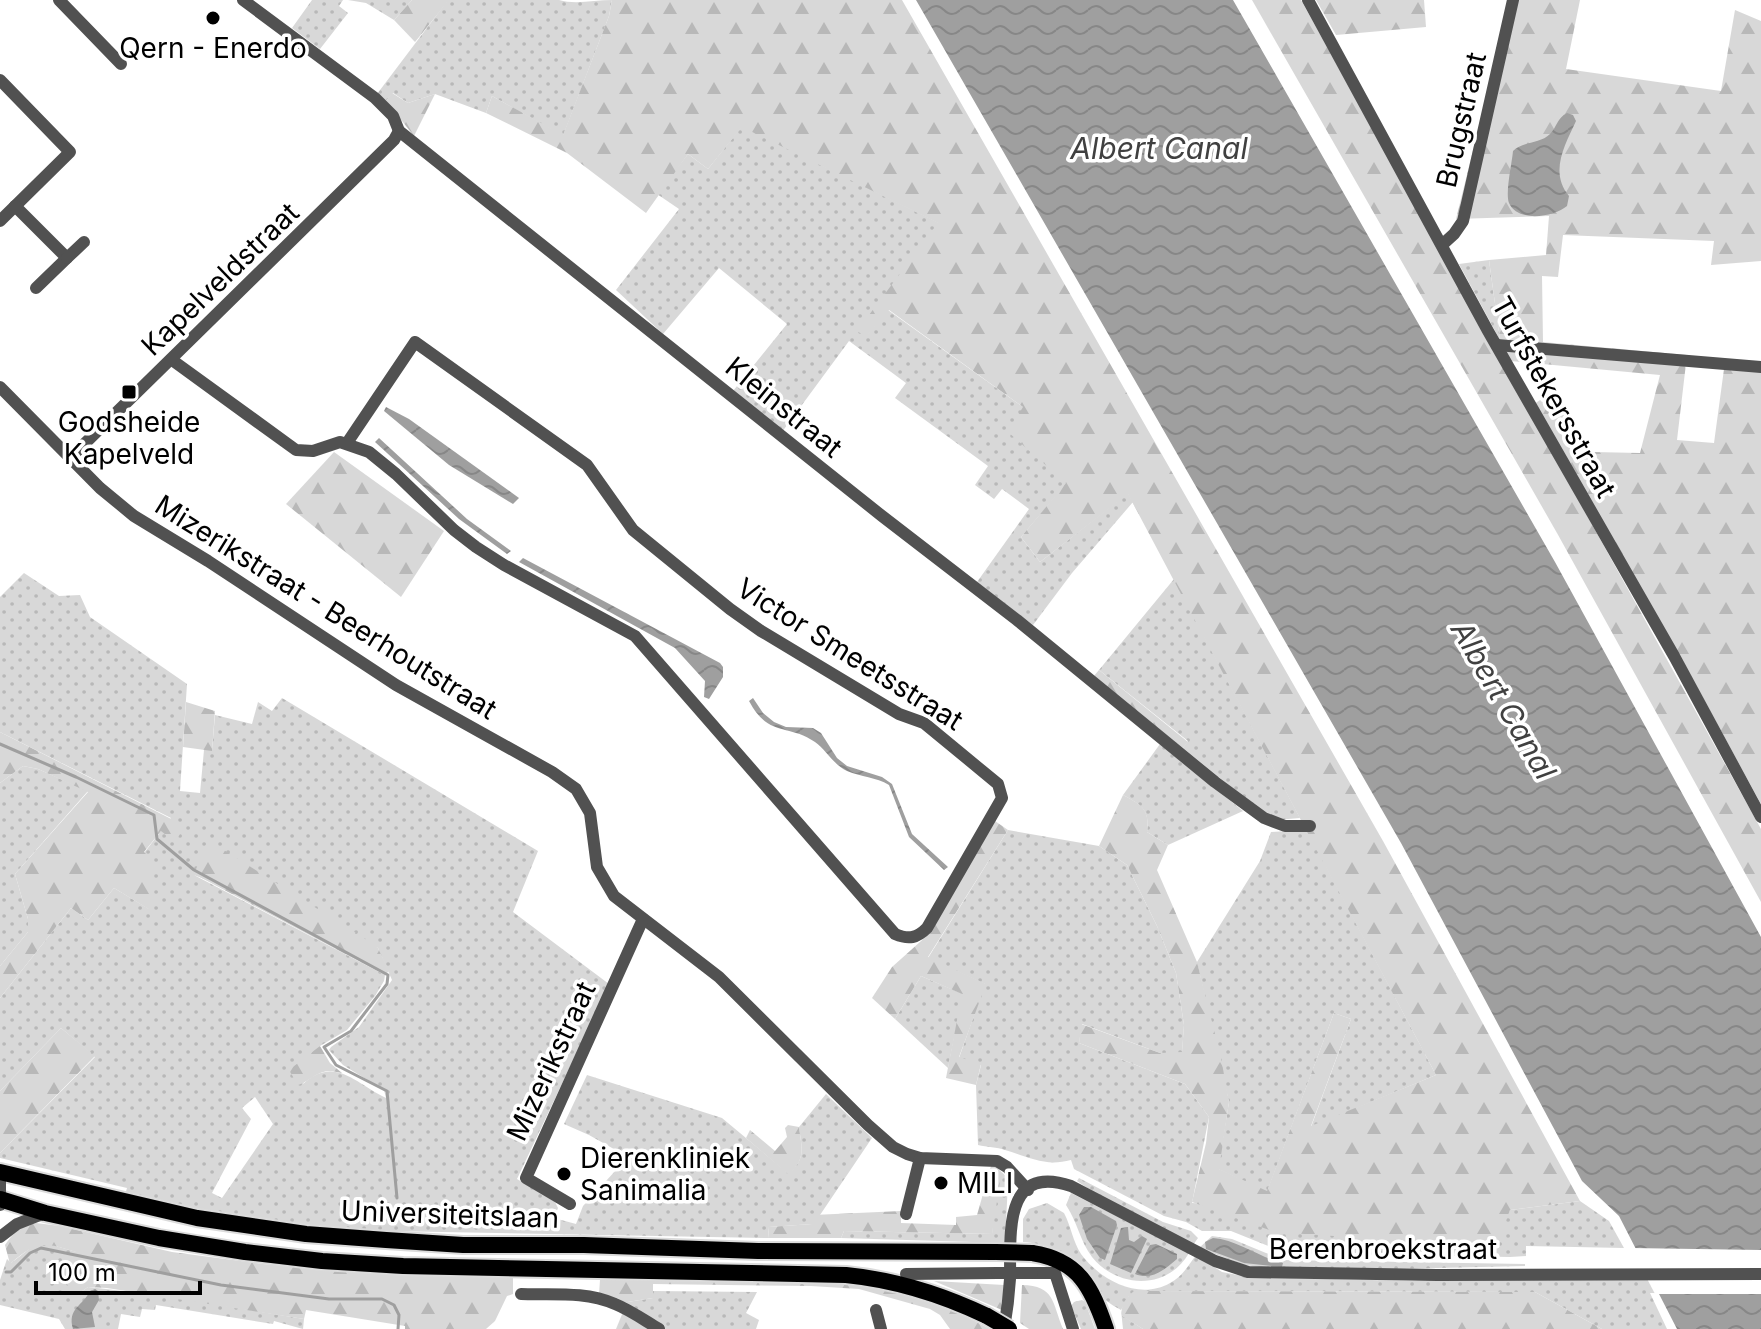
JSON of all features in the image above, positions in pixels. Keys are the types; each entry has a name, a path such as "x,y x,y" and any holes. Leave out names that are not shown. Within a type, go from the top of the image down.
{"highway":[{"name":"Universiteitslaan","path":"0,1172 197,1218 306,1234 463,1245 1032,1253 1055,1258 1068,1265 1087,1283 1106,1329"},
{"name":"Universiteitslaan","path":"0,1201 159,1238 322,1261 403,1266 821,1274 875,1278 926,1291 987,1316 1006,1329"}],"street":[{"path":"59,0 121,64"},
{"name":"Kleinstraat","path":"243,0 375,98 393,116 399,131 1017,620 1215,782 1264,818 1285,826 1310,826"},
{"name":"Turfstekersstraat","path":"1308,0 1761,817"},
{"name":"Brugstraat","path":"1443,244 1463,221 1513,0"},
{"path":"0,80 70,152 0,221"},
{"name":"Kapelveldstraat","path":"70,458 376,159 399,131"},
{"path":"15,206 67,258"},
{"path":"36,288 84,242"},
{"name":"Victor Smeetsstraat","path":"415,342 587,465 633,530 730,609 899,714 924,723 998,784 1002,798 927,928 914,938 895,934 635,636 476,547 384,463 369,452 347,443 415,342"},
{"path":"1497,345 1761,367"},
{"path":"172,360 296,450 313,451 334,443 347,443"},
{"name":"Mizerikstraat - Beerhoutstraat","path":"0,387 100,488 134,516 208,561 389,681 567,781 576,789 590,813 597,867 614,896 719,977 876,1133 893,1147 920,1158"},
{"name":"Mizerikstraat","path":"570,1204 526,1178 643,919"},
{"path":"906,1214 920,1158 956,1157 997,1161 1007,1167 1028,1190 1020,1197 1012,1213 1006,1329"},
{"path":"0,1181 0,1201"},
{"name":"Berenbroekstraat","path":"1028,1190 1048,1182 1071,1186 1194,1251 1248,1272 1355,1275 1761,1274"},
{"path":"0,1237 17,1224 45,1213"},
{"path":"906,1274 1060,1273 1062,1301 1073,1329"},
{"path":"521,1294 580,1295 604,1299 659,1329"},
{"path":"876,1310 881,1329"}],"green space":[{"path":"312,0 343,0 339,6 348,13 320,49 292,28"},
{"path":"348,0 412,0 394,20 366,3"},
{"path":"412,0 449,0 415,42 394,20"},
{"path":"448,0 612,0 609,16 563,136 492,96 486,113 435,94 408,103 393,93 386,101 377,94"},
{"path":"612,0 902,0 1383,841 1580,1201 1510,1210 1496,1247 1275,1232 1192,1202 1209,1117 1185,1084 1079,1043 1081,1024 1160,1053 1182,1052 1184,1025 1176,973 1127,865 1099,846 1123,795 1146,813 1147,832 1168,845 1157,870 1197,962 1229,1102 1219,1169 1267,1191 1334,1013 1351,1019 1311,1126 1436,1075 1128,494 1040,562 1021,537 1066,483 1008,432 1023,407 889,310 866,337 857,331 938,223 742,127 708,169 688,154 646,213 567,153 486,113 492,96 563,135 609,16"},
{"path":"1252,0 1301,0 1761,829 1761,902 1557,533"},
{"path":"1316,0 1424,0 1426,27 1336,35"},
{"path":"1510,0 1580,0 1566,69 1721,91 1735,10 1761,21 1761,261 1711,265 1714,241 1563,235 1558,277 1542,276 1543,342 1687,355 1677,440 1714,443 1724,369 1761,372 1761,804 1679,654 1534,404 1551,393 1577,435 1593,452 1640,453 1660,375 1511,361 1500,340 1489,260 1546,255 1549,216 1456,219"},
{"path":"392,93 408,103 435,94 414,136 386,101"},
{"path":"742,126 939,223 866,336 888,310 1023,407 1067,483 1021,537 1040,562 1128,493 1133,502 1072,573 1033,625 977,582 1029,509 1002,489 994,499 975,485 988,466 895,398 906,383 849,341 782,432 733,391 787,324 719,268 663,334 616,290 679,209 657,194 688,154 708,169"},
{"path":"1489,260 1500,340 1459,264"},
{"path":"334,452 444,531 401,597 286,504"},
{"path":"24,573 59,596 80,595 90,617 187,684 180,791 200,793 204,750 212,750 215,715 252,724 258,702 272,711 282,698 538,851 513,912 609,984 517,1179 555,1202 558,1208 554,1218 576,1224 583,1206 628,1157 564,1124 587,1075 722,1118 789,1174 802,1153 799,1127 826,1094 872,1138 820,1215 813,1215 813,1224 769,1227 768,1238 388,1231 315,1226 220,1214 125,1195 127,1188 0,1158 0,1153 95,1057 61,1028 0,1091 0,998 71,908 88,920 114,888 149,909 144,853 171,818 0,732 0,597","holes":["194,875 378,948 392,980 359,1027 329,1050 343,1065 384,1090 386,1098 335,1072 325,1072 303,1084 320,1046 347,1030 375,996 385,975","255,1097 273,1124 222,1198 212,1193 251,1119 242,1108"]},
{"path":"1174,579 1300,818 1276,820 1263,813 1183,748 1188,741 1099,670"},
{"path":"1099,670 1188,742 1183,748 1093,677"},
{"path":"186,702 215,711 212,751 183,747"},
{"path":"0,732 185,826 175,842 161,831 144,852 152,860 150,910 114,888 88,920 71,908 0,998 0,966 28,932 28,919 15,874 88,792 38,769 23,766 0,783"},
{"path":"1160,744 1243,811 1168,845 1147,832 1143,809 1123,795"},
{"path":"23,766 38,769 88,791 15,874 28,919 28,932 0,966 0,783"},
{"path":"995,821 1008,830 928,957 986,984 959,1057 981,1064 976,1085 946,1078 962,994 921,976 895,1019 872,998 892,967 930,933"},
{"path":"1008,830 1099,846 1127,865 1176,973 1184,1025 1182,1053 1160,1053 1082,1024 1079,1043 1185,1084 1209,1117 1192,1203 1504,1222 1510,1210 1580,1201 1609,1221 1624,1248 1526,1246 1526,1256 1510,1257 1286,1253 1231,1231 1202,1231 1186,1222 1164,1216 1074,1169 1071,1160 1045,1162 978,1145 976,1085 981,1065 959,1058 985,984 928,958"},
{"path":"1307,830 1436,1075 1311,1127 1351,1019 1334,1013 1267,1192 1218,1169 1229,1102 1197,962 1260,861 1271,832"},
{"path":"208,840 367,940 378,948 389,971 385,975 194,874"},
{"path":"921,976 963,994 948,1068 895,1019"},
{"path":"61,1028 95,1056 0,1153 0,1091"},
{"path":"320,1046 330,1063 342,1073 323,1072 298,1085 289,1070"},
{"path":"788,1125 799,1127 802,1148 798,1163 789,1175 746,1138 750,1130 775,1151 787,1137 785,1128"},
{"path":"991,1166 996,1167 1000,1181 992,1234 844,1231 841,1238 768,1238 769,1227 812,1224 813,1215 901,1211 901,1223 956,1225 956,1217 977,1215"},
{"path":"996,1167 1008,1182 1005,1243 841,1238 844,1231 992,1234"},
{"path":"1079,1178 1163,1222 1191,1231 1198,1238 1193,1245 1092,1191 1077,1181"},
{"path":"1071,1193 1189,1253 1169,1274 1156,1279 1129,1280 1115,1275 1103,1268 1088,1251 1066,1205"},
{"path":"1047,1203 1064,1213 1078,1249 1089,1263 1109,1279 1133,1289 1146,1290 1170,1283 1196,1255 1222,1272 1248,1277 1412,1281 1565,1277 1761,1279 1761,1294 1650,1293 1667,1329 1602,1329 1535,1292 1163,1291 1129,1296 1121,1310 1105,1299 1092,1277 1079,1264 1051,1249 1023,1242 1023,1219 1029,1209"},
{"path":"36,1223 172,1252 263,1264 513,1277 513,1294 507,1296 495,1321 486,1329 405,1329 405,1326 306,1310 304,1319 107,1288 88,1287 78,1294 71,1294 64,1276 76,1252 41,1245 10,1264 5,1245 18,1230"},
{"path":"1212,1236 1232,1239 1283,1260 1525,1266 1393,1269 1261,1267 1244,1265 1199,1248"},
{"path":"45,1243 77,1252 78,1294 88,1287 159,1295 304,1319 303,1329 274,1321 273,1324 156,1305 155,1310 142,1309 140,1317 121,1314 118,1329 65,1329 59,1319 0,1305 0,1280 7,1259 11,1263 33,1246"},
{"path":"697,1276 875,1284 932,1299 990,1329 950,1329 940,1315 930,1309 859,1289 653,1284 653,1298 621,1303 599,1294 600,1280"},
{"path":"934,1281 1004,1285 1002,1310"},
{"path":"1022,1285 1047,1292 1063,1329 1029,1329 1020,1323"},
{"path":"652,1291 757,1292 746,1313 759,1320 756,1329 667,1329 621,1303 653,1298"},
{"path":"1134,1291 1535,1292 1602,1329 1143,1329 1122,1316 1124,1302"},
{"path":"1082,1300 1095,1329 1081,1329 1071,1306"},
{"path":"1121,1310 1123,1316 1143,1329 1123,1329"},
{"path":"623,1312 643,1315 667,1329 616,1329"}],"water":[{"name":"Albert Canal","path":"916,0 1233,0 1555,562 1761,937 1761,1329 1677,1329 1619,1216 1582,1181 1401,843"},
{"path":"1567,113 1573,115 1576,121 1561,158 1560,178 1569,196 1567,206 1545,215 1520,213 1508,198 1513,151 1546,137"},
{"path":"386,407 409,419 519,498 513,504 449,465 384,411"},
{"path":"379,438 467,519 511,551 507,554 459,519 375,442"},
{"path":"523,558 720,663 723,677 709,699 704,697 705,681 675,648 519,562"},
{"path":"753,698 774,722 786,727 813,728 821,733 837,758 847,766 882,777 892,784 912,834 948,867 944,870 909,837 889,785 847,771 815,742 771,725 756,713 749,701"},
{"path":"1084,1207 1091,1207 1116,1221 1105,1260 1100,1258 1087,1239 1079,1215"},
{"path":"1128,1227 1129,1240 1134,1242 1142,1236 1147,1239 1131,1273 1110,1264 1121,1228"},
{"path":"1213,1238 1283,1263 1282,1267 1244,1263 1206,1249 1205,1242"},
{"path":"1156,1244 1177,1254 1177,1259 1153,1275 1135,1274 1150,1245"},
{"path":"95,1289 99,1300 92,1312 95,1327 73,1329 74,1312"}],"pier":[{"path":"1631,1248 1761,1250 1761,1294 1655,1294"}],"waterway":[{"path":"0,744 154,815 157,839 194,870 388,975 387,984 351,1031 324,1047 336,1065 387,1091 397,1198"},
{"path":"6,1272 11,1272 30,1253 41,1248 221,1285 329,1299 382,1299 394,1305 399,1315 398,1329"}],"place":[{"name":"Qern - Enerdo","path":"213,18"},
{"name":"Godsheide Kapelveld","path":"129,392"},
{"name":"Dierenkliniek Sanimalia","path":"564,1174"},
{"name":"MILI","path":"941,1183"}]}
